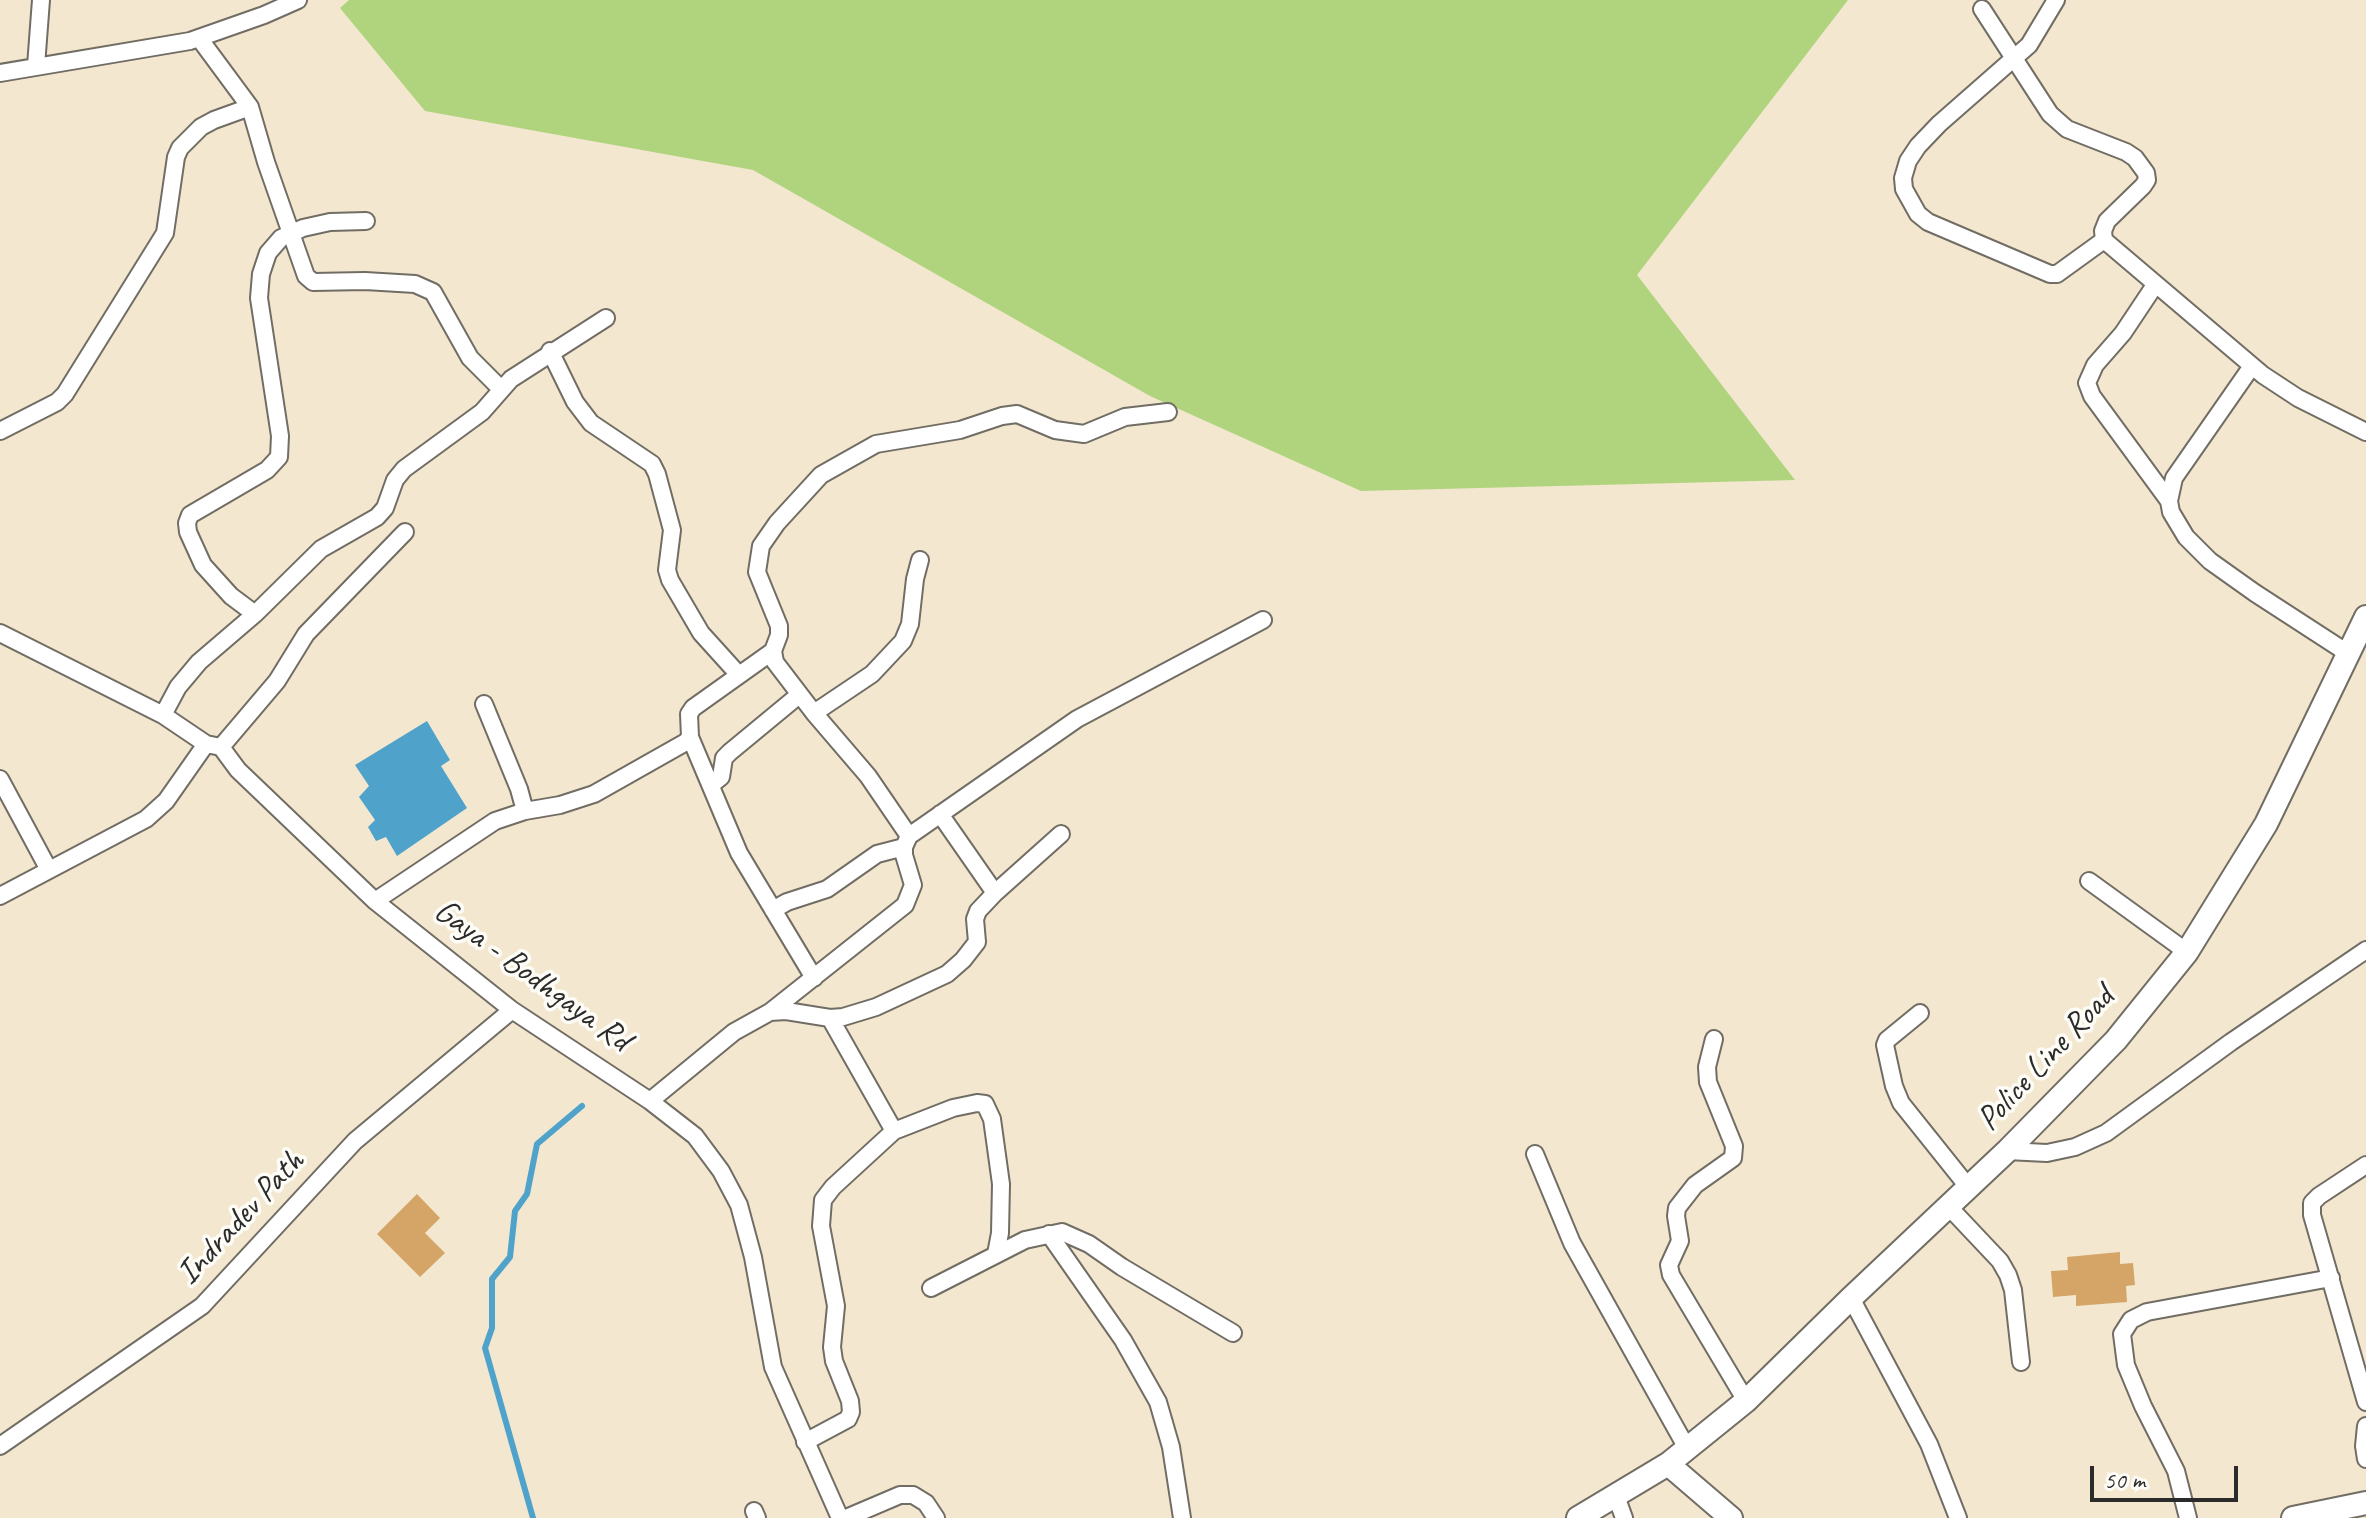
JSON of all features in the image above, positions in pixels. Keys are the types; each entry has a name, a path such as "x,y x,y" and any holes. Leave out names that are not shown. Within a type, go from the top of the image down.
{"street":[{"path":"36,66 41,0"},
{"path":"2,74 171,46 264,15 298,0"},
{"path":"2056,0 2029,45 1918,146 1908,161 1903,178 1904,189 1918,214 1928,222 2050,274 2057,274 2104,240"},
{"path":"1982,9 2050,114 2087,139 2126,152 2146,173 2147,180 2143,186 2107,221 2104,240 2252,366 2298,398 2366,432"},
{"path":"199,38 250,107 302,267 313,282 415,284 433,292 470,358 501,389"},
{"path":"0,431 57,402 65,394 165,233 180,148 201,127 250,107"},
{"path":"255,614 231,596 203,565 187,523 190,515 275,465 279,457 280,436 259,298 261,274 268,253 281,238 292,232 330,222 366,221"},
{"path":"2155,285 2123,333 2095,365 2087,383 2092,396 2169,501"},
{"path":"163,715 189,672 255,614 321,549 377,517 385,508 395,480 404,469 482,412 501,389 550,351 606,318"},
{"path":"550,351 575,402 591,423 652,464 672,530 667,570 670,580 701,633 739,675"},
{"path":"2252,366 2174,478 2169,501 2171,512 2186,537 2210,561 2354,656"},
{"path":"650,1101 734,1032 770,1012 905,905 913,885 906,841 868,776 775,662 773,651 779,626 757,572 761,546 821,475 837,463 876,444 960,430 1017,414 1055,430 1084,434 1125,417 1168,412"},
{"path":"0,896 156,811 213,745 277,681 306,634 405,532"},
{"path":"814,713 872,674 903,641 910,624 920,560"},
{"name":"Police Line Road","path":"1668,1464 1746,1401 2007,1151 2116,1040 2187,952 2266,824 2354,656 2366,617"},
{"path":"773,910 827,889 877,854 906,841 1077,719 1263,620"},
{"name":"Gaya - Bodhgaya Rd","path":"0,633 163,715 213,745 375,901 512,1010 650,1101 695,1136 732,1188 746,1225 773,1367 840,1518"},
{"path":"773,651 693,708 689,714 690,737 739,853 814,978"},
{"path":"711,785 721,777 724,758 799,695"},
{"path":"484,704 525,811"},
{"path":"375,901 495,821 594,794 690,737"},
{"path":"0,779 49,870"},
{"path":"940,814 995,893"},
{"path":"770,1012 786,1011 830,1018 860,1013 947,974 972,951 977,942 975,919 995,893 1061,834"},
{"path":"2089,881 2187,952"},
{"path":"2007,1151 2047,1153 2075,1147 2106,1133 2231,1042 2366,950"},
{"name":"Indradev Path","path":"0,1446 202,1306 355,1141 512,1010"},
{"path":"1920,1013 1885,1045 1894,1086 1901,1103 1969,1188"},
{"path":"830,1018 894,1131"},
{"path":"1714,1039 1707,1067 1708,1082 1734,1146 1733,1158 1695,1185 1677,1208 1680,1241 1669,1265 1671,1275 1746,1401"},
{"path":"805,1442 848,1419 851,1412 850,1401 834,1361 832,1347 836,1306 821,1226 823,1200 833,1187 894,1131 953,1108 985,1104 992,1119 1000,1169 1000,1233 996,1254"},
{"path":"1535,1154 1572,1243 1688,1450"},
{"path":"2366,1165 2330,1187 2312,1203 2312,1215 2366,1402"},
{"path":"1949,1207 2000,1261 2008,1275 2013,1290 2021,1362"},
{"path":"931,1288 1025,1240 1062,1232 1074,1236 1233,1333"},
{"path":"1049,1234 1123,1340 1158,1402 1171,1447 1182,1518"},
{"path":"2188,1518 2176,1471 2130,1374 2122,1334 2131,1320 2147,1312 2331,1278"},
{"path":"1851,1298 1929,1444 1958,1518"},
{"path":"2366,1426 2366,1459"},
{"path":"1578,1518 1668,1464 1731,1518"},
{"path":"846,1518 900,1495 913,1495 926,1503 936,1518"},
{"path":"1616,1496 1624,1518"},
{"path":"2293,1518 2366,1503"}],"green space":[{"path":"349,0 1848,0 1637,275 1795,480 1361,491 1150,396 753,170 425,111 340,8"}],"water":[{"path":"427,721 450,760 441,766 467,808 397,856 386,837 376,841 368,827 375,820 359,797 369,786 355,765"}],"building":[{"path":"417,1194 440,1218 425,1233 445,1253 420,1277 377,1234"},
{"path":"2120,1252 2120,1264 2133,1263 2135,1285 2126,1286 2127,1302 2076,1306 2076,1295 2053,1297 2051,1271 2068,1270 2067,1257"}],"waterway":[{"path":"533,1518 485,1348 492,1328 492,1279 510,1257 515,1211 527,1194 537,1144 582,1106"}]}
